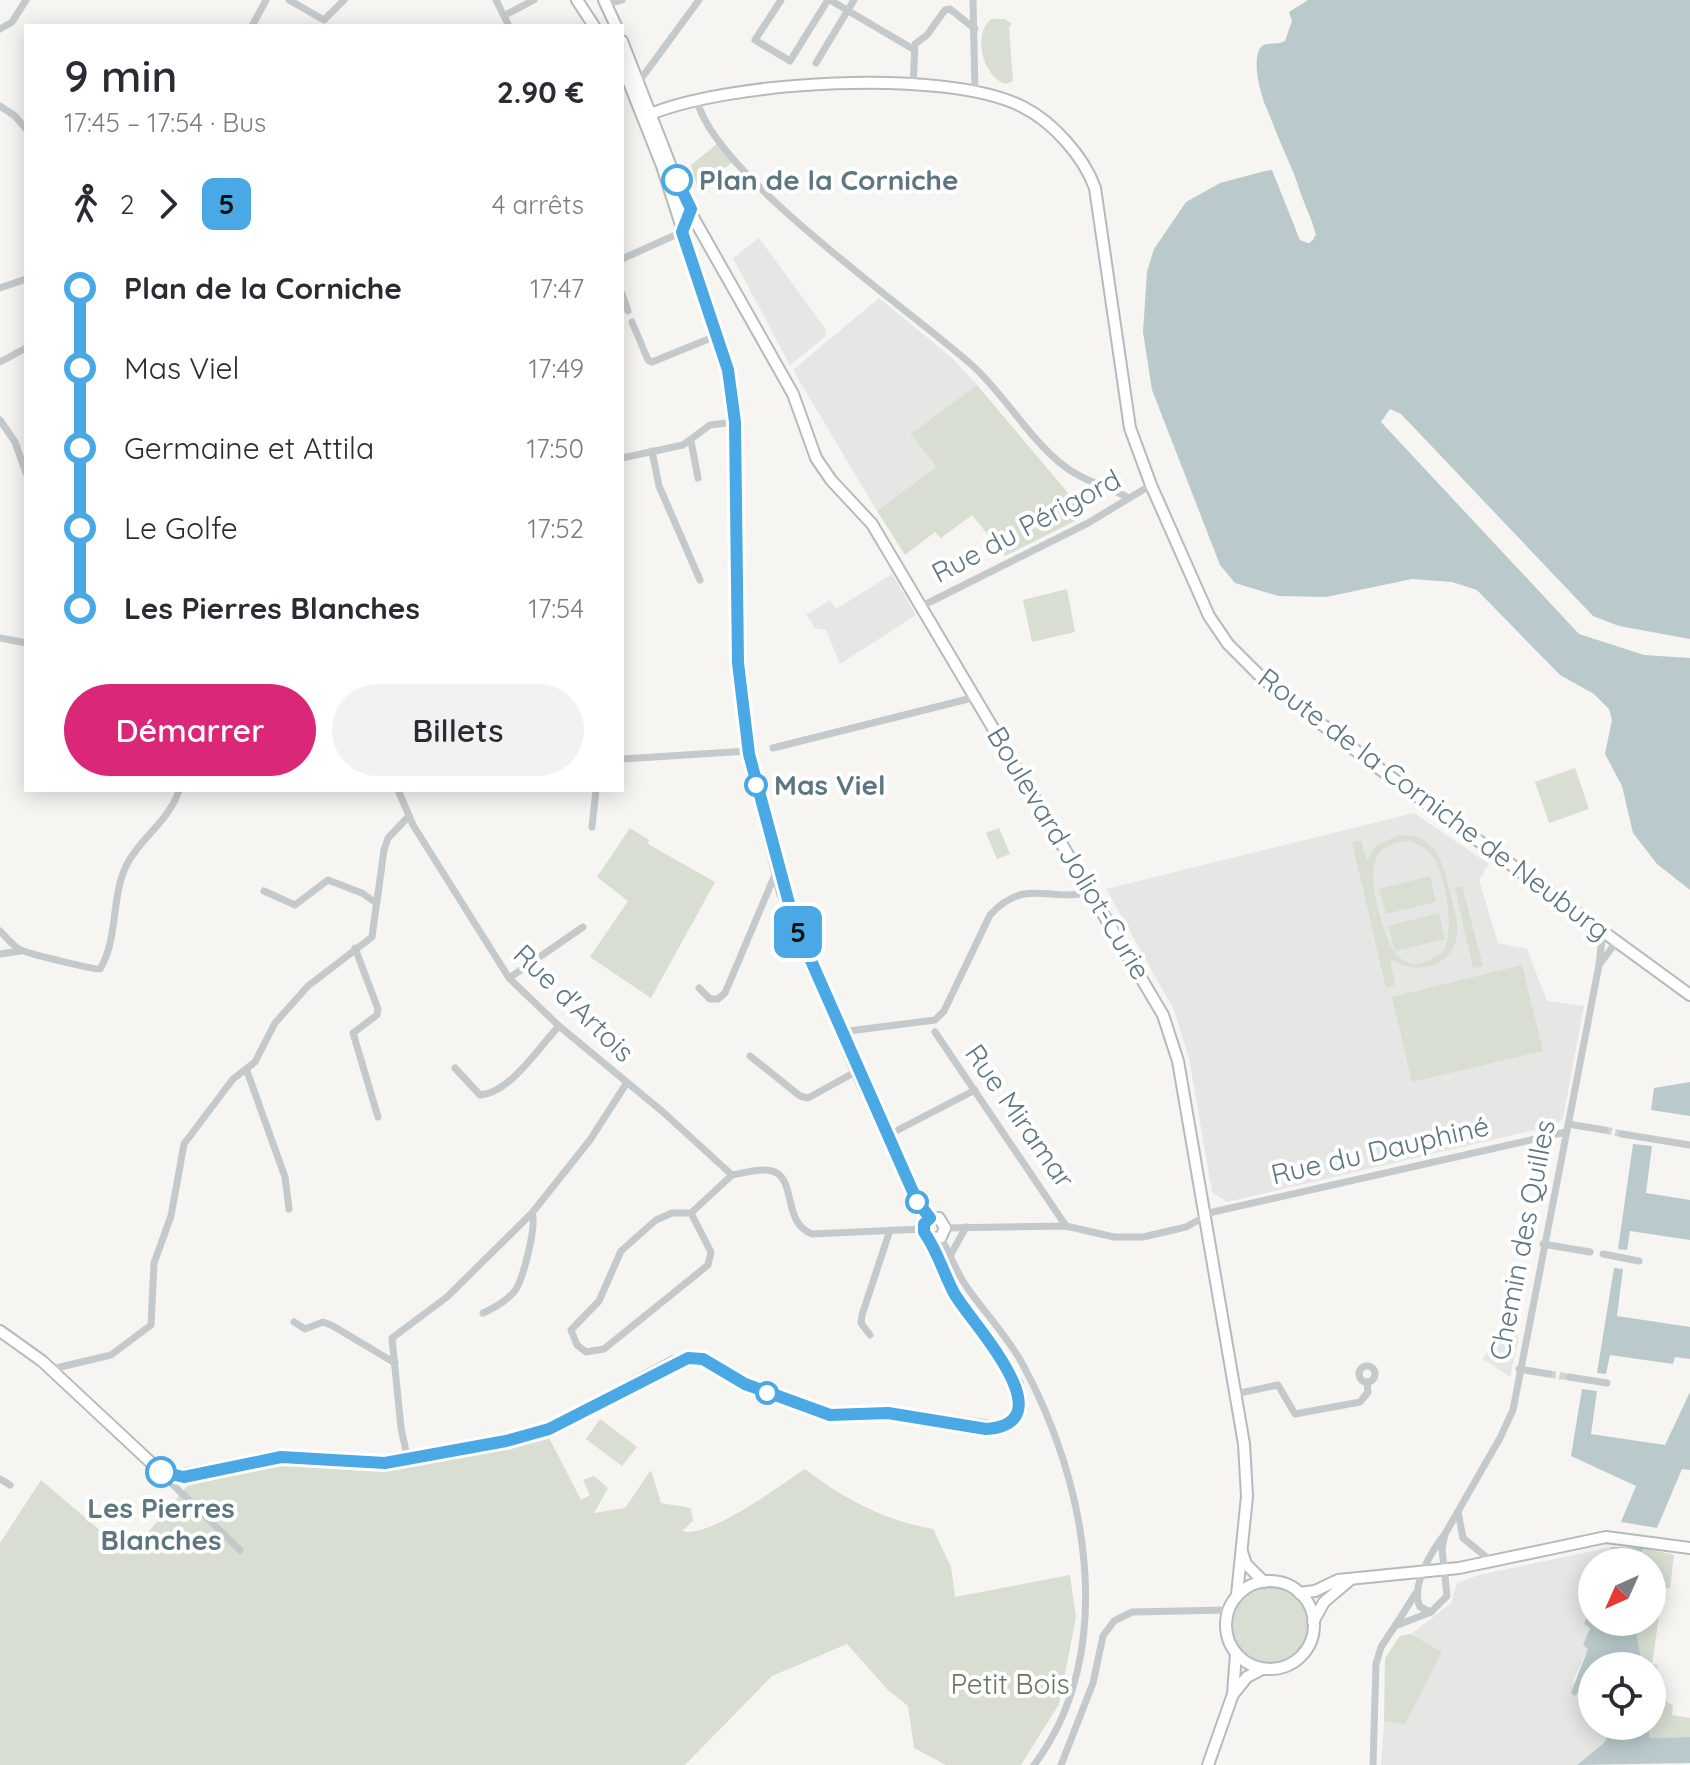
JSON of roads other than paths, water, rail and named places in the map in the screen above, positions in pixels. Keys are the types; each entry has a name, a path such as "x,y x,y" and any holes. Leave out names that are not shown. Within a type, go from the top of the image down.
{"street":[{"path":"0,29 12,22 26,0"},
{"path":"253,24 266,0"},
{"path":"289,0 324,20 344,0"},
{"path":"496,0 508,24"},
{"path":"505,15 534,0"},
{"path":"577,0 593,24"},
{"path":"603,1 622,0"},
{"path":"634,80 699,0"},
{"path":"781,0 755,40 791,59 829,0 913,49"},
{"path":"816,63 854,0"},
{"path":"973,0 975,92"},
{"path":"603,1 608,24"},
{"path":"603,1 615,24"},
{"path":"913,86 913,49 945,10 950,9 975,29"},
{"path":"624,48 683,213 682,232 728,370 735,422 738,663 748,751 777,870 794,922 857,1071 917,1201 930,1218"},
{"path":"624,58 634,80"},
{"path":"624,68 634,80"},
{"name":"Route de la Corniche de Neuburg","path":"647,117 697,100 815,85 913,86 975,92 1000,98 1037,116 1091,176 1101,226 1124,402 1151,485 1209,616 1242,660 1373,764 1690,995"},
{"path":"697,100 704,124 765,191 906,314 975,368 1060,463 1083,480 1129,498"},
{"path":"0,106 24,127"},
{"name":"Boulevard Joliot-Curie","path":"683,213 699,224 793,394 820,465 866,515 1092,890 1155,997 1167,1025 1178,1061 1247,1477 1237,1595"},
{"path":"624,258 682,232"},
{"path":"0,288 24,280"},
{"path":"624,300 628,311"},
{"path":"632,322 648,360 652,362 716,336"},
{"path":"0,362 24,349"},
{"path":"0,420 15,442 24,467"},
{"path":"624,458 691,441 710,425 735,422"},
{"path":"691,441 698,478"},
{"path":"652,451 659,486 700,580"},
{"name":"Rue du Périgord","path":"922,606 1088,523 1151,485"},
{"path":"0,638 24,643"},
{"path":"773,748 976,697"},
{"path":"624,759 748,751"},
{"path":"0,954 21,951 100,969 108,945 117,888 126,866 174,807 178,792"},
{"name":"Rue d'Artois","path":"399,792 409,816 509,978 559,1026 663,1112 732,1175"},
{"path":"592,827 596,792"},
{"path":"52,1369 111,1355 151,1325 154,1263 171,1216 184,1144 233,1079 247,1071 283,1013 308,986 372,937 388,838 409,816"},
{"path":"699,988 710,999 718,999 725,993 777,870"},
{"path":"264,891 295,905 328,880 362,893 376,903"},
{"path":"841,1032 935,1020 944,1011 990,915 1001,903 1034,891 1082,894 1092,890"},
{"path":"509,978 583,927"},
{"path":"0,931 21,951"},
{"name":"Chemin des Quilles","path":"1373,1765 1376,1664 1381,1647 1416,1593 1424,1572 1510,1418 1599,965 1603,931"},
{"name":"Chemin des Quilles","path":"1599,965 1617,941"},
{"path":"355,948 378,1009 377,1015 353,1033 378,1117"},
{"path":"455,1068 480,1095 488,1094 510,1079 559,1026"},
{"name":"Rue Miramar","path":"935,1032 1066,1226"},
{"path":"750,1056 800,1096 808,1098 857,1071"},
{"path":"247,1071 285,1177 289,1209"},
{"path":"407,1456 391,1345 397,1332 447,1297 532,1213 590,1140 626,1084"},
{"path":"898,1130 975,1090"},
{"path":"1567,1128 1605,1130"},
{"name":"Rue du Dauphiné","path":"939,1235 966,1227 1066,1226 1114,1237 1143,1237 1176,1230 1205,1215 1567,1128"},
{"path":"1622,1134 1690,1145"},
{"path":"691,1213 711,1252 708,1265 604,1349 586,1352 577,1345 571,1336 573,1325 599,1301 621,1251 656,1220 672,1213 691,1213 732,1175 775,1172 782,1178 795,1219 803,1230 812,1234 923,1229 939,1235 964,1283 1022,1362 1059,1443 1082,1537 1083,1628 1076,1676 1057,1728 1034,1765"},
{"path":"483,1313 514,1292 518,1284 536,1221 532,1213"},
{"path":"923,1229 930,1218"},
{"path":"161,1472 184,1477 281,1457 385,1463 407,1456 506,1441 549,1429 688,1358 703,1359 745,1384 830,1415 888,1413 998,1428 1012,1419 1019,1406 1017,1384 955,1294 939,1235 939,1218 930,1218"},
{"path":"950,1256 966,1227"},
{"path":"870,1335 861,1323 862,1315 890,1230"},
{"path":"1543,1244 1590,1252"},
{"path":"1603,1254 1639,1261"},
{"path":"294,1322 305,1329 323,1322 333,1326 395,1363"},
{"path":"0,1331 52,1369 240,1550"},
{"path":"1519,1369 1549,1374"},
{"path":"1569,1377 1607,1383"},
{"path":"1235,1394 1278,1385 1295,1414 1360,1402 1368,1392 1367,1382"},
{"path":"0,1479 10,1485"},
{"path":"1458,1512 1460,1528 1468,1546 1493,1562"},
{"name":"Chemin des Quilles","path":"1431,1612 1447,1596 1443,1570 1445,1534"},
{"path":"1299,1593 1350,1580 1493,1562 1606,1537 1690,1548"},
{"path":"1242,1552 1246,1564 1264,1582"},
{"path":"1313,1622 1324,1602 1350,1580"},
{"path":"1208,1765 1233,1694 1236,1653 1226,1628 1228,1610 1237,1595 1264,1582 1277,1582 1299,1593 1311,1611 1311,1642 1299,1658 1282,1668 1262,1669 1247,1677 1233,1694"},
{"path":"1416,1593 1420,1607 1431,1612"},
{"path":"1061,1765 1093,1683 1103,1636 1114,1621 1132,1612 1228,1610"},
{"path":"1395,1626 1431,1612"},
{"path":"1236,1653 1262,1669"}],"tunnel":[{"path":"1605,1130 1622,1134"},
{"path":"1549,1374 1569,1377"}],"place":[{"name":"Plan de la Corniche","path":"677,180"},
{"name":"Mas Viel","path":"756,785"},
{"name":"Les Pierres Blanches","path":"161,1472"}],"park label":[{"name":"Petit Bois","path":"1010,1684"}]}
